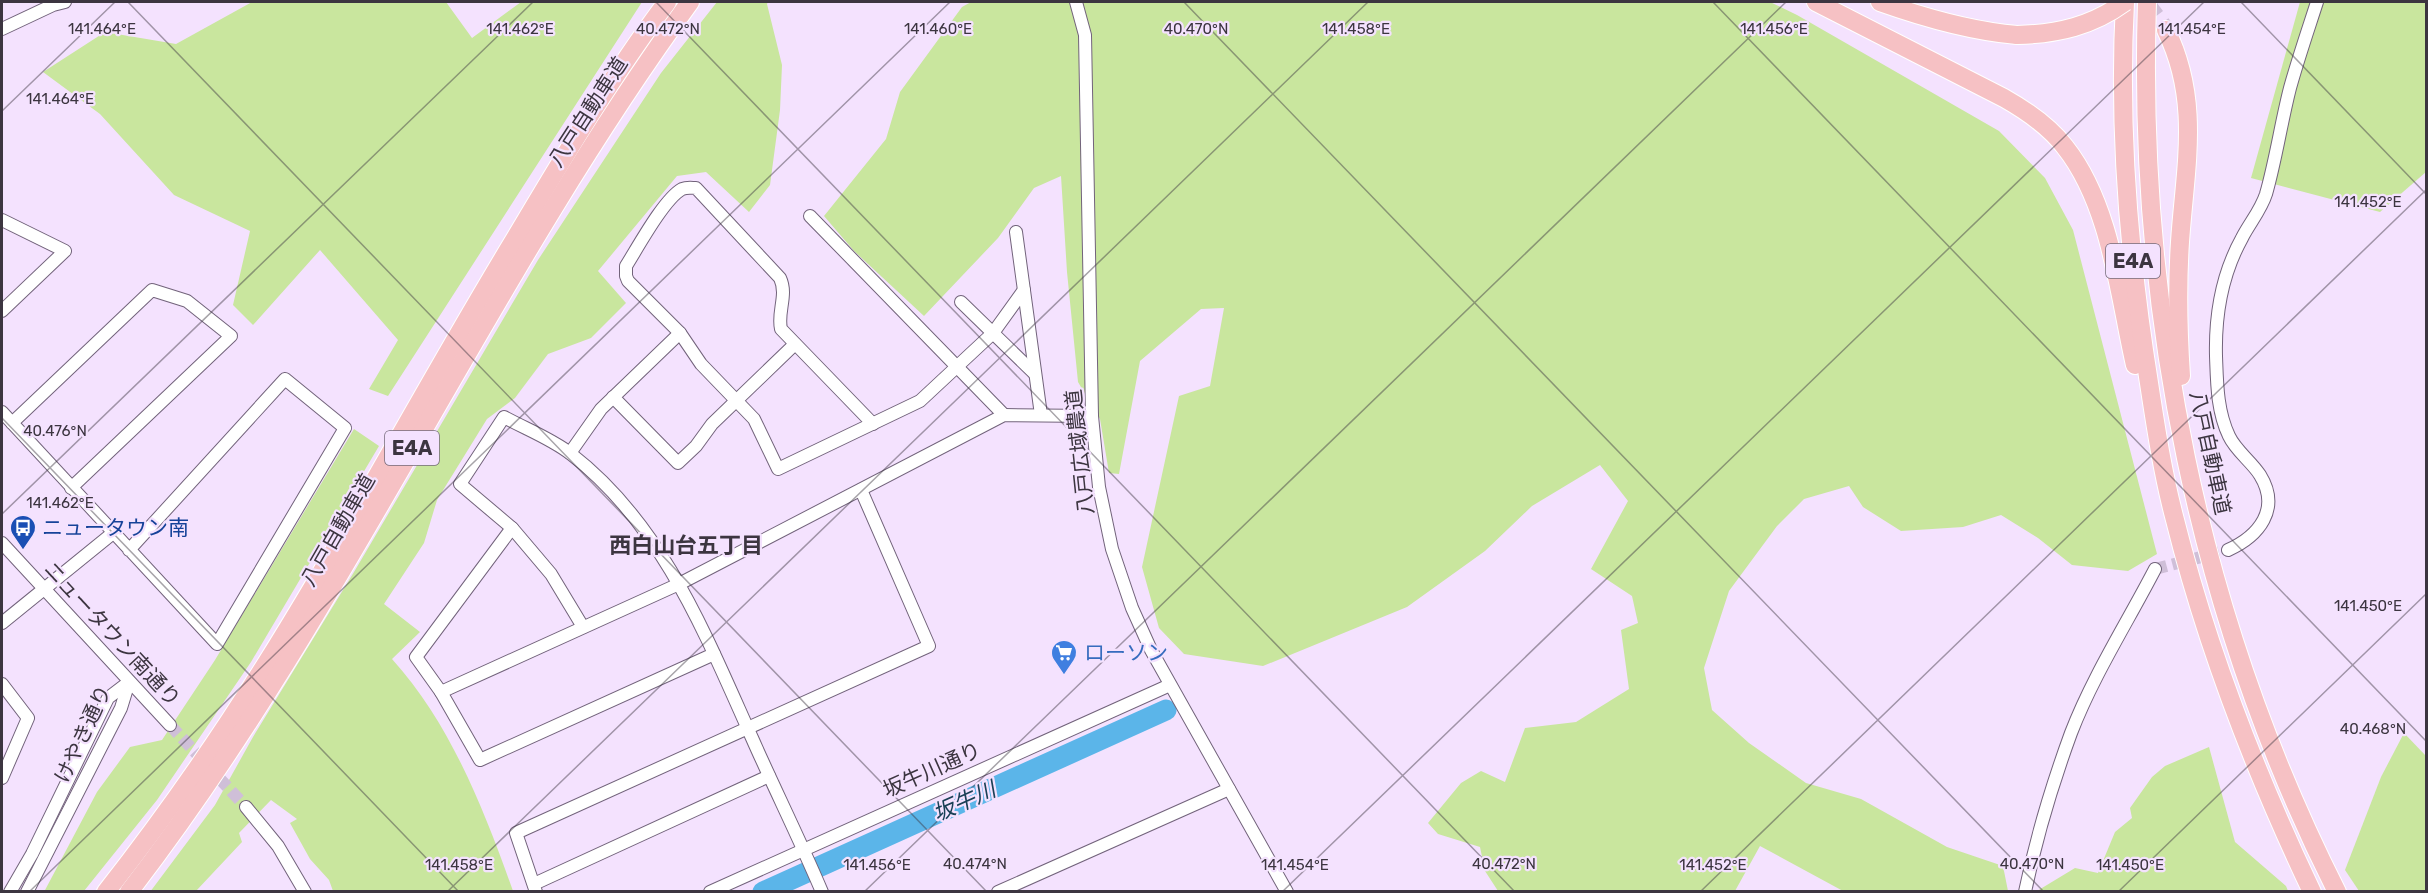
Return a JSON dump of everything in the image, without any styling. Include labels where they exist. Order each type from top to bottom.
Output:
[{"type":"highway","name":"八戸自動車道","points":[[106,891],[158,824],[231,718],[356,513],[492,276],[580,129],[667,2]]},
{"type":"highway","name":"八戸自動車道","points":[[129,891],[220,766],[293,652],[499,298],[588,151],[690,2]]},
{"type":"highway","points":[[1816,2],[1974,81],[2026,111],[2064,145],[2078,164],[2098,207],[2151,434],[2174,518]]},
{"type":"highway","points":[[1880,2],[1961,27],[2017,35],[2042,34],[2082,26],[2125,2]]},
{"type":"highway","name":"E4A","points":[[2125,2],[2123,89],[2129,217],[2135,283],[2153,406],[2174,518],[2210,639],[2238,720],[2265,790],[2312,891]]},
{"type":"highway","name":"八戸自動車道","points":[[2147,2],[2147,140],[2160,309],[2182,441],[2213,572],[2259,713],[2287,785],[2337,891]]},
{"type":"highway","points":[[2166,30],[2183,71],[2188,117],[2179,252],[2178,318],[2182,394],[2197,505]]},
{"type":"street","points":[[2,29],[65,2]]},
{"type":"street","name":"八戸広域農道","points":[[1076,2],[1085,35],[1092,416],[1099,487],[1112,549],[1132,608],[1170,685],[1287,891]]},
{"type":"street","points":[[2228,550],[2255,534],[2265,518],[2268,497],[2261,476],[2229,438],[2222,417],[2218,396],[2217,318],[2224,281],[2240,240],[2265,197],[2290,89],[2317,2]]},
{"type":"street","points":[[873,424],[781,329],[778,319],[784,287],[780,278],[696,188],[683,189],[663,210],[626,266],[625,272],[628,280],[680,333],[701,364],[754,419],[778,469],[920,402],[993,333],[1024,290]]},
{"type":"street","points":[[810,216],[1004,415]]},
{"type":"street","points":[[2,220],[65,251],[2,311]]},
{"type":"street","points":[[1016,232],[1041,415]]},
{"type":"street","points":[[12,423],[152,290],[187,301],[231,336],[71,488]]},
{"type":"street","points":[[961,302],[1035,374]]},
{"type":"street","points":[[570,453],[601,409],[680,333]]},
{"type":"street","points":[[613,397],[678,463],[696,446],[712,424],[795,344]]},
{"type":"street","points":[[2,411],[71,488],[113,533],[217,644],[345,428],[285,379],[129,550]]},
{"type":"street","points":[[441,692],[679,584],[1004,415],[1092,416]]},
{"type":"street","points":[[583,627],[551,574],[512,528],[460,484],[504,417],[570,453],[641,524],[679,584],[714,654],[820,887]]},
{"type":"street","points":[[769,777],[535,888],[516,833],[929,646],[861,490]]},
{"type":"street","points":[[512,528],[416,657],[441,692],[480,760],[714,654]]},
{"type":"street","points":[[2,623],[113,533]]},
{"type":"street","name":"ニュータウン南通り","points":[[2,543],[170,725]]},
{"type":"street","points":[[2025,891],[2046,809],[2072,731],[2094,683],[2155,569]]},
{"type":"street","name":"けやき通り","points":[[10,891],[32,854],[108,698],[129,682]]},
{"type":"street","name":"けやき通り","points":[[27,891],[121,708],[129,682]]},
{"type":"street","points":[[2,684],[28,718],[2,778]]},
{"type":"street","name":"坂牛川通り","points":[[710,891],[728,888],[805,854],[1170,685]]},
{"type":"street","points":[[998,891],[1229,789]]},
{"type":"street","points":[[246,807],[278,846],[305,891]]},
{"type":"green space","points":[[252,2],[446,2],[472,38],[521,2],[642,2],[388,396],[369,389],[398,340],[320,250],[253,325],[233,305],[250,231],[174,195],[100,114],[43,72],[105,32],[176,44]]},
{"type":"green space","points":[[717,2],[768,2],[782,65],[780,110],[770,185],[749,212],[706,172],[677,176],[598,271],[626,303],[591,338],[548,354],[515,398],[487,419],[437,500],[424,543],[384,604],[420,632],[392,659],[432,711],[449,740],[478,799],[513,891],[333,891],[329,880],[310,859],[290,823],[297,819],[271,800],[239,833],[242,842],[196,891],[150,892],[215,805],[253,737],[354,572],[538,260],[661,73]]},
{"type":"green space","points":[[971,2],[1770,2],[1797,15],[1999,131],[2045,178],[2073,230],[2157,554],[2128,571],[2072,565],[2038,538],[2001,515],[1963,527],[1901,531],[1863,507],[1849,486],[1804,499],[1777,526],[1729,591],[1704,668],[1712,710],[1749,743],[1806,783],[1861,799],[1947,847],[2003,866],[2008,891],[1843,891],[1760,846],[1735,891],[1498,891],[1485,871],[1480,847],[1438,834],[1428,823],[1461,783],[1481,771],[1505,782],[1525,728],[1576,722],[1629,689],[1621,630],[1638,623],[1632,596],[1591,569],[1628,501],[1600,465],[1532,506],[1485,551],[1407,607],[1263,666],[1184,654],[1159,628],[1142,567],[1179,396],[1210,386],[1224,308],[1201,309],[1140,361],[1119,474],[1109,473],[1100,419],[1078,382],[1067,272],[1061,176],[1034,188],[998,238],[924,316],[854,251],[824,216],[886,139],[900,92],[962,7]]},
{"type":"green space","points":[[2300,2],[2426,2],[2426,172],[2380,212],[2251,178]]},
{"type":"green space","points":[[354,429],[379,446],[251,662],[157,800],[84,891],[44,892],[97,792],[130,747],[162,740],[215,660]]},
{"type":"green space","points":[[2404,733],[2426,756],[2426,891],[2359,891],[2345,870],[2381,777]]},
{"type":"green space","points":[[2209,747],[2235,842],[2286,886],[2288,891],[2037,891],[2075,868],[2098,873],[2115,832],[2132,818],[2130,808],[2152,777],[2165,766]]},
{"type":"waterway","name":"坂牛川","points":[[763,892],[1166,710]]},
{"type":"tunnel","points":[[2145,2],[2166,30]]},
{"type":"tunnel","points":[[2155,569],[2228,550]]},
{"type":"tunnel","points":[[170,725],[246,807]]},
{"type":"place","name":"ニュータウン南","points":[[23,551]]},
{"type":"place","name":"ローソン","points":[[1064,676]]},
{"type":"district","name":"西白山台五丁目","points":[[686,545]]}]
